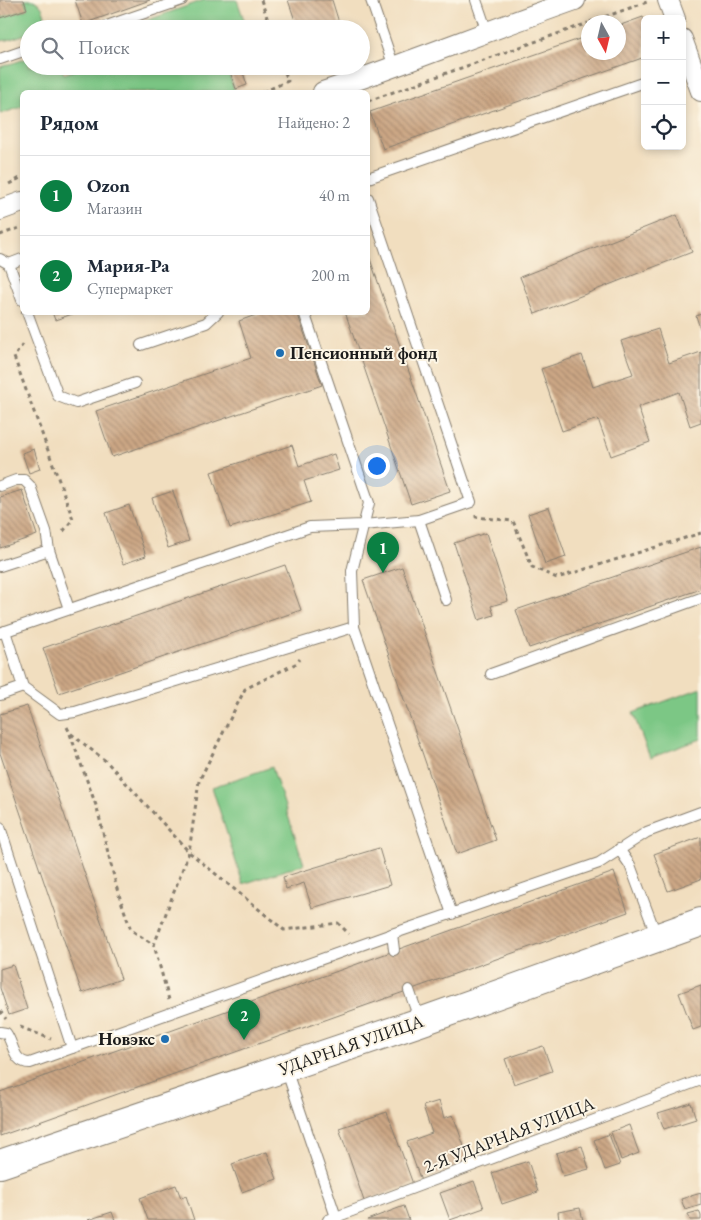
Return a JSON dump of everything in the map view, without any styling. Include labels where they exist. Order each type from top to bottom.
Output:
[{"type":"street","points":[[329,90],[487,32],[543,5],[574,0]]},
{"type":"street","points":[[668,0],[674,15]]},
{"type":"street","points":[[687,67],[701,91]]},
{"type":"street","points":[[0,210],[20,203]]},
{"type":"street","name":"УДАРНАЯ УЛИЦА","points":[[0,1164],[420,1022],[701,922]]},
{"type":"lane","points":[[124,20],[182,0]]},
{"type":"lane","points":[[371,0],[394,67]]},
{"type":"lane","points":[[476,0],[487,32]]},
{"type":"lane","points":[[0,59],[20,52]]},
{"type":"lane","points":[[370,177],[641,83]]},
{"type":"lane","points":[[354,627],[75,712],[60,714],[23,687],[2,632],[310,527],[419,520],[472,502],[370,204]]},
{"type":"lane","points":[[20,259],[5,261],[20,295]]},
{"type":"lane","points":[[28,315],[58,396],[76,403],[135,383]]},
{"type":"lane","points":[[142,345],[206,323],[215,315]]},
{"type":"lane","points":[[305,315],[370,504],[352,571],[354,627],[452,914]]},
{"type":"lane","points":[[0,486],[16,480],[24,480],[30,486],[46,531],[49,550],[69,609]]},
{"type":"lane","points":[[419,520],[446,600]]},
{"type":"lane","points":[[0,566],[49,550]]},
{"type":"lane","points":[[491,674],[701,598]]},
{"type":"lane","points":[[0,695],[23,687]]},
{"type":"lane","points":[[0,1032],[6,1033],[10,1038],[18,1058],[24,1063],[30,1063],[599,862],[647,832],[701,812]]},
{"type":"lane","points":[[0,827],[72,1048]]},
{"type":"lane","points":[[619,849],[630,864],[657,937]]},
{"type":"lane","points":[[392,934],[394,950]]},
{"type":"lane","points":[[408,990],[420,1022]]},
{"type":"lane","points":[[286,1068],[334,1219]]},
{"type":"lane","name":"2-Я УДАРНАЯ УЛИЦА","points":[[334,1219],[701,1080]]},
{"type":"path","points":[[261,0],[268,20]]},
{"type":"path","points":[[611,15],[653,0]]},
{"type":"path","points":[[370,100],[581,26]]},
{"type":"path","points":[[267,90],[288,81],[286,75]]},
{"type":"path","points":[[0,235],[20,228]]},
{"type":"path","points":[[33,328],[14,357],[73,519],[49,550]]},
{"type":"path","points":[[472,502],[476,518],[513,521],[532,568],[557,578],[701,532]]},
{"type":"path","points":[[172,1012],[154,945],[189,852],[200,781],[245,689],[297,664],[313,639]]},
{"type":"path","points":[[60,714],[70,733],[98,808],[117,889],[131,930],[154,945]]},
{"type":"path","points":[[70,733],[107,762],[189,852],[284,930],[338,923],[359,946]]},
{"type":"path","points":[[0,1011],[10,1023]]},
{"type":"path","points":[[19,1027],[72,1048]]},
{"type":"green space","points":[[24,0],[33,0],[42,7],[45,20],[20,20],[20,36],[0,41],[0,18],[27,9]]},
{"type":"green space","points":[[204,0],[237,0],[244,20],[148,20]]},
{"type":"green space","points":[[20,61],[20,75],[229,75],[235,90],[20,90],[20,108],[0,114],[0,67]]},
{"type":"green space","points":[[701,688],[701,739],[650,758],[633,713]]},
{"type":"green space","points":[[272,767],[304,864],[243,884],[212,787]]},
{"type":"building","points":[[0,0],[24,0],[27,9],[0,18]]},
{"type":"building","points":[[75,0],[150,0],[94,20],[82,20]]},
{"type":"building","points":[[288,0],[332,0],[338,20],[295,20]]},
{"type":"building","points":[[641,18],[641,58],[383,149],[370,112],[581,38],[581,60],[626,60],[626,23]]},
{"type":"building","points":[[231,75],[244,75],[247,85],[236,89]]},
{"type":"building","points":[[677,215],[692,252],[535,314],[520,277]]},
{"type":"building","points":[[370,259],[450,491],[411,504],[346,315],[370,315]]},
{"type":"building","points":[[701,314],[701,331],[696,316]]},
{"type":"building","points":[[53,315],[69,315],[55,320]]},
{"type":"building","points":[[256,315],[298,315],[322,385],[112,457],[96,411],[251,358],[239,321]]},
{"type":"building","points":[[658,329],[669,363],[701,352],[701,422],[690,426],[679,392],[638,407],[650,442],[611,456],[598,419],[562,431],[541,369],[582,355],[593,387],[633,374],[621,341]]},
{"type":"building","points":[[292,445],[299,466],[334,454],[339,470],[304,481],[311,502],[230,528],[211,472]]},
{"type":"building","points":[[34,449],[40,469],[29,473],[22,453]]},
{"type":"building","points":[[22,490],[37,535],[0,548],[0,497]]},
{"type":"building","points":[[173,491],[189,541],[168,548],[152,498]]},
{"type":"building","points":[[129,505],[146,556],[123,564],[106,513]]},
{"type":"building","points":[[549,507],[566,557],[545,564],[528,514]]},
{"type":"building","points":[[486,533],[508,601],[491,606],[494,615],[479,620],[454,543]]},
{"type":"building","points":[[701,547],[701,589],[529,648],[516,610]]},
{"type":"building","points":[[285,565],[301,610],[59,693],[43,648]]},
{"type":"building","points":[[402,567],[496,840],[457,854],[363,580]]},
{"type":"building","points":[[27,706],[121,979],[82,993],[0,753],[0,714]]},
{"type":"building","points":[[701,837],[701,879],[668,891],[654,854]]},
{"type":"building","points":[[379,848],[390,885],[312,908],[304,883],[286,889],[283,877]]},
{"type":"building","points":[[614,872],[628,912],[0,1136],[0,1092]]},
{"type":"building","points":[[13,965],[27,1009],[9,1015],[0,988],[0,969]]},
{"type":"building","points":[[701,985],[701,1027],[693,1030],[679,993]]},
{"type":"building","points":[[543,1046],[552,1071],[514,1084],[505,1059]]},
{"type":"building","points":[[439,1101],[444,1118],[453,1115],[470,1163],[421,1181],[407,1142],[432,1133],[423,1106]]},
{"type":"building","points":[[691,1103],[696,1119],[664,1129],[658,1113]]},
{"type":"building","points":[[387,1112],[413,1184],[364,1201],[339,1128]]},
{"type":"building","points":[[629,1125],[639,1153],[621,1160],[611,1132]]},
{"type":"building","points":[[609,1134],[620,1165],[605,1170],[594,1140]]},
{"type":"building","points":[[582,1146],[589,1169],[563,1176],[556,1153]]},
{"type":"building","points":[[267,1152],[277,1179],[242,1192],[232,1164]]},
{"type":"building","points":[[528,1161],[538,1192],[502,1204],[492,1173]]},
{"type":"building","points":[[474,1181],[484,1208],[450,1220],[440,1193]]},
{"type":"building","points":[[176,1185],[181,1198],[186,1196],[194,1220],[148,1220],[140,1198]]},
{"type":"building","points":[[701,1193],[701,1205],[685,1210],[681,1199]]},
{"type":"building","points":[[404,1206],[409,1220],[367,1220]]},
{"type":"building","points":[[580,1208],[583,1220],[559,1220],[558,1212]]},
{"type":"building","points":[[699,1211],[701,1220],[690,1220],[688,1214]]},
{"type":"building","points":[[112,1212],[115,1220],[88,1220]]},
{"type":"place","name":"Пенсионный фонд","points":[[280,353]]},
{"type":"place","name":"Ozon","points":[[383,573]]},
{"type":"place","name":"Новэкс","points":[[165,1039]]},
{"type":"place","name":"Мария-Ра","points":[[244,1040]]}]
